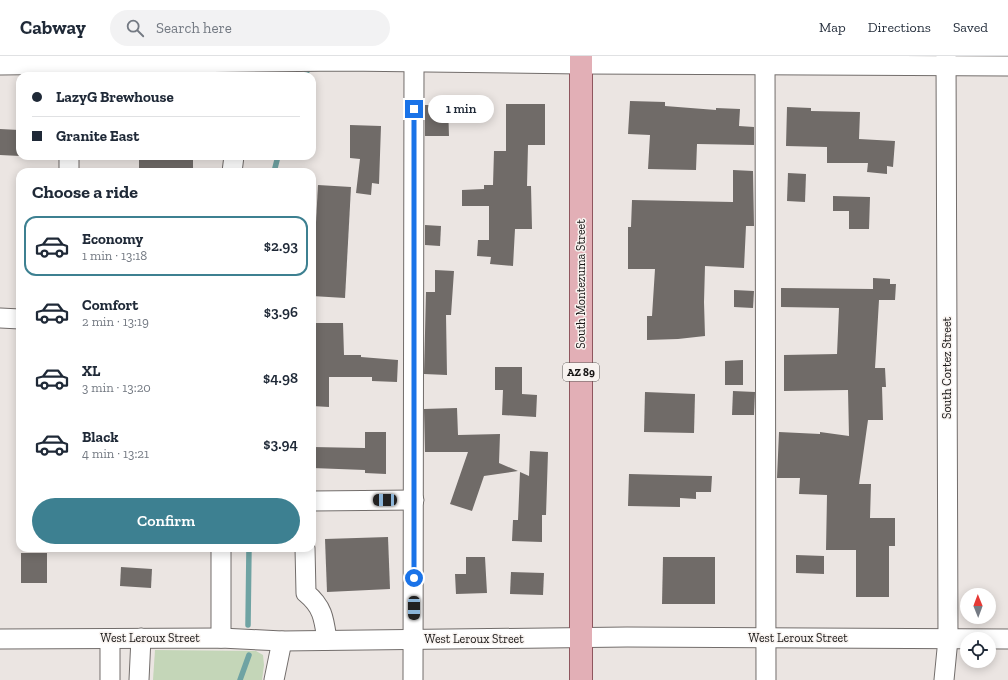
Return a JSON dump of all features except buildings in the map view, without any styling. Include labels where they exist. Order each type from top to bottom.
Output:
[{"type":"main road","name":"South Montezuma Street","points":[[581,680],[582,60]]},
{"type":"street","points":[[0,65],[70,71],[343,60],[414,62],[582,60],[946,61],[1008,66]]},
{"type":"street","points":[[765,61],[766,680]]},
{"type":"street","name":"South Cortez Street","points":[[944,680],[948,639],[946,61]]},
{"type":"street","points":[[413,680],[414,62]]},
{"type":"street","points":[[0,318],[16,318]]},
{"type":"street","points":[[316,501],[414,500]]},
{"type":"street","points":[[221,552],[221,638]]},
{"type":"street","points":[[305,552],[306,593],[317,602],[324,621],[327,640]]},
{"type":"street","points":[[139,680],[141,638]]},
{"type":"street","name":"West Leroux Street","points":[[0,639],[221,638],[282,641],[581,638],[1008,639]]},
{"type":"street","points":[[110,639],[110,680]]},
{"type":"street","points":[[274,680],[282,641]]},
{"type":"green space","points":[[155,650],[256,651],[263,655],[264,665],[262,680],[153,680]]},
{"type":"waterway","points":[[307,72],[310,64]]},
{"type":"waterway","points":[[275,168],[277,160]]},
{"type":"waterway","points":[[248,625],[249,552]]},
{"type":"waterway","points":[[240,680],[249,655]]},
{"type":"route","points":[[414,109],[414,578]]}]
